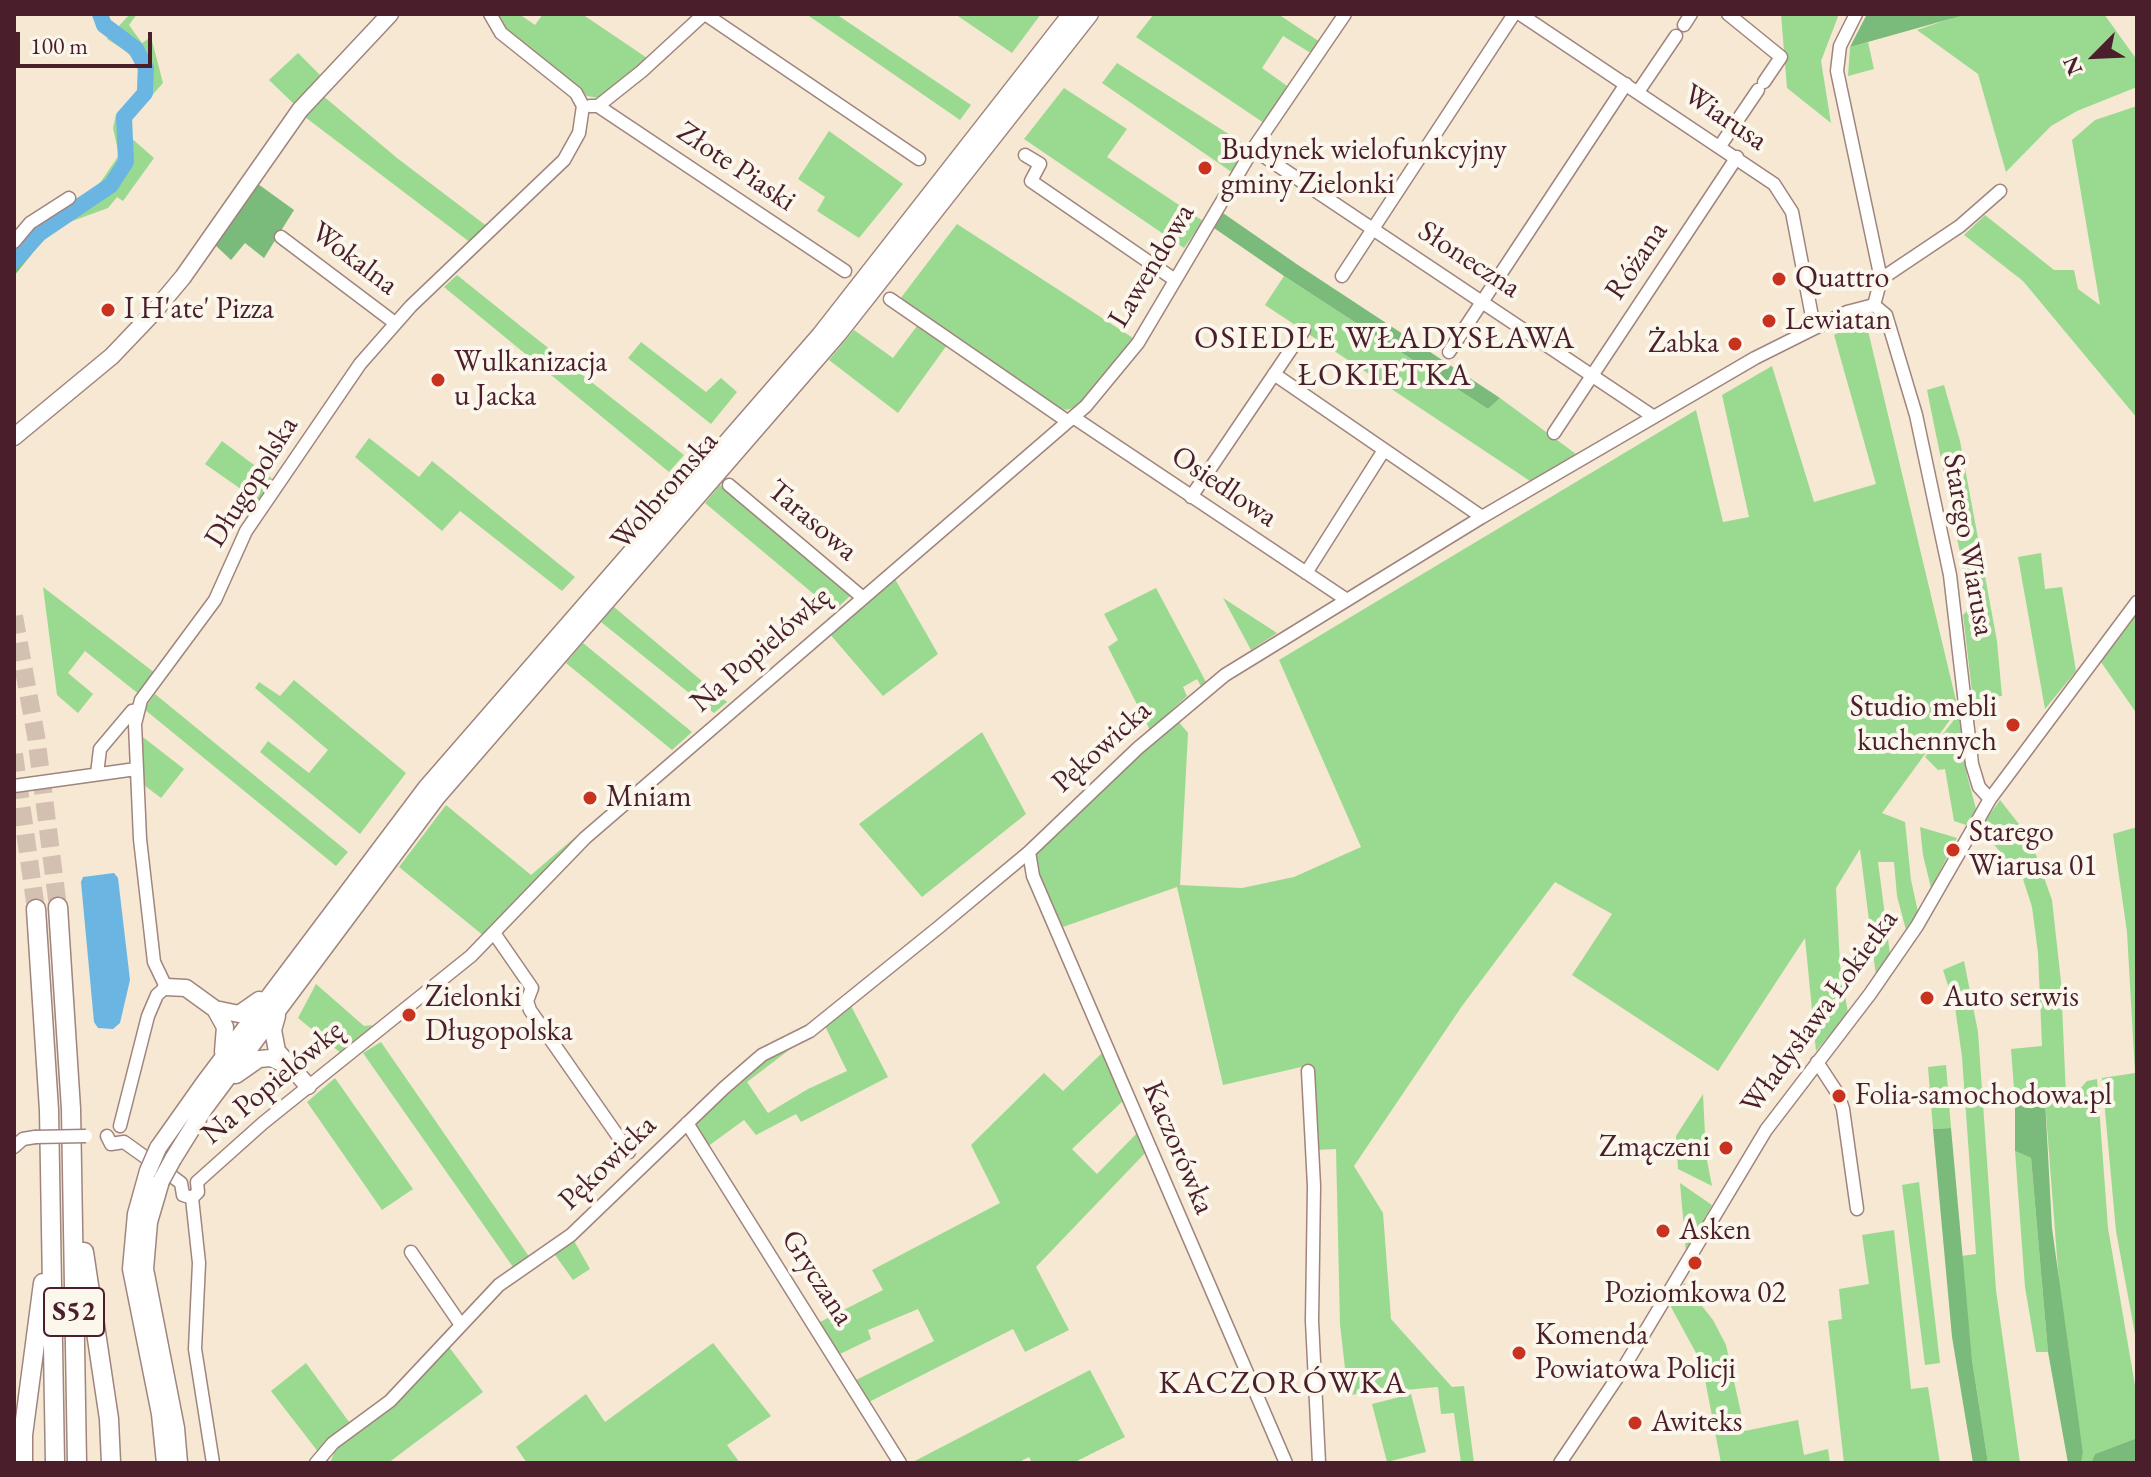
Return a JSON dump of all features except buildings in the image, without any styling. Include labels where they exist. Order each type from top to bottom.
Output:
[{"type":"highway","name":"S52","points":[[58,907],[66,1006],[72,1161],[77,1463]]},
{"type":"highway","name":"S52","points":[[36,909],[45,1009],[52,1216],[55,1463]]},
{"type":"highway","points":[[72,1161],[109,1419],[111,1463]]},
{"type":"highway","points":[[23,1463],[23,1435],[52,1216]]},
{"type":"main road","points":[[14,446],[21,433],[112,356],[152,314],[183,277],[300,110],[390,14]]},
{"type":"main road","name":"Wolbromska","points":[[283,976],[458,750],[820,335],[1071,14]]},
{"type":"main road","name":"Wolbromska","points":[[154,1176],[173,1159],[220,1088],[437,797],[839,333],[1090,14]]},
{"type":"main road","points":[[166,987],[186,988],[215,1009],[231,1014],[245,1011],[283,976]]},
{"type":"main road","points":[[179,1463],[176,1428],[145,1269],[158,1148],[283,976]]},
{"type":"main road","points":[[282,1004],[273,1030],[274,1041],[287,1066]]},
{"type":"main road","points":[[215,1009],[227,1035],[218,1063]]},
{"type":"main road","points":[[220,1088],[259,1059],[271,1058],[287,1066],[308,1086]]},
{"type":"main road","points":[[154,1176],[136,1214],[131,1269],[163,1431],[165,1463]]},
{"type":"street","points":[[490,14],[501,33],[576,93],[583,106],[598,106],[705,14],[919,159]]},
{"type":"street","name":"Lawendowa","points":[[1070,419],[1095,396],[1138,343],[1253,149],[1345,14]]},
{"type":"street","points":[[1342,276],[1517,14]]},
{"type":"street","name":"Wiarusa","points":[[1517,14],[1774,184],[1790,206],[1814,327]]},
{"type":"street","points":[[1720,146],[1781,57],[1728,14]]},
{"type":"street","points":[[1856,14],[1840,46],[1837,71],[1881,279],[1874,305]]},
{"type":"street","points":[[1638,92],[1684,25]]},
{"type":"street","points":[[1449,352],[1626,84]]},
{"type":"street","name":"Długopolska","points":[[97,774],[100,749],[132,711],[138,710],[215,600],[246,531],[355,371],[395,323],[564,160],[579,133],[583,106]]},
{"type":"street","name":"Złote Piaski","points":[[598,106],[845,271]]},
{"type":"street","name":"Słoneczna","points":[[1253,149],[1594,373],[1654,417]]},
{"type":"street","points":[[1025,155],[1040,164],[1031,181],[1175,280]]},
{"type":"street","name":"Różana","points":[[1554,433],[1737,157]]},
{"type":"street","points":[[1881,279],[1960,226],[2000,191]]},
{"type":"street","points":[[14,242],[30,223],[69,198]]},
{"type":"street","name":"Wokalna","points":[[281,237],[395,323]]},
{"type":"street","points":[[890,299],[1070,419]]},
{"type":"street","name":"Pękowicka","points":[[319,1462],[333,1443],[390,1401],[499,1285],[571,1235],[762,1055],[810,1031],[1029,852],[1138,748],[1225,675],[1482,517],[1654,417],[1814,327],[1864,305],[1874,305]]},
{"type":"street","name":"Starego Wiarusa","points":[[1874,305],[1886,315],[1916,415],[1950,575],[1972,764],[1979,787],[1990,799]]},
{"type":"street","points":[[1191,497],[1304,330]]},
{"type":"street","points":[[1274,374],[1482,517]]},
{"type":"street","name":"Osiedlowa","points":[[1070,419],[1347,600]]},
{"type":"street","name":"Na Popielówkę","points":[[197,1182],[308,1086],[471,956],[585,838],[1070,419]]},
{"type":"street","points":[[1306,573],[1384,450]]},
{"type":"street","name":"Tarasowa","points":[[729,485],[862,597]]},
{"type":"street","name":"Władysława Łokietka","points":[[1560,1463],[1644,1335],[1751,1154],[1917,926],[1990,799],[2137,602]]},
{"type":"street","points":[[120,1126],[148,1016],[157,995],[166,987],[156,970],[152,945],[136,769],[138,710]]},
{"type":"street","points":[[14,786],[136,769]]},
{"type":"street","name":"Kaczorówka","points":[[1029,852],[1033,876],[1286,1463]]},
{"type":"street","points":[[494,933],[532,988],[527,1001],[530,1010],[629,1152]]},
{"type":"street","points":[[1817,1062],[1835,1087],[1843,1109],[1857,1209]]},
{"type":"street","points":[[1308,1071],[1314,1170],[1312,1321],[1319,1463]]},
{"type":"street","name":"Gryczana","points":[[687,1123],[900,1463]]},
{"type":"street","points":[[107,1136],[111,1128],[120,1126]]},
{"type":"street","points":[[120,1126],[126,1133],[124,1142]]},
{"type":"street","points":[[15,1141],[35,1137],[107,1136]]},
{"type":"street","points":[[107,1136],[114,1145],[124,1142]]},
{"type":"street","points":[[124,1142],[181,1183]]},
{"type":"street","points":[[181,1183],[189,1179],[197,1182],[198,1192],[192,1198]]},
{"type":"street","points":[[181,1183],[181,1193],[192,1198]]},
{"type":"street","points":[[192,1198],[199,1263],[195,1349],[213,1463]]},
{"type":"street","points":[[411,1252],[461,1325]]},
{"type":"green space","points":[[130,14],[137,14],[129,25],[142,43],[151,37],[163,83],[132,118],[129,136],[154,158],[123,201],[117,197],[108,208],[53,228],[44,217],[98,186],[119,155],[113,128],[116,114],[137,92],[138,65],[127,52],[107,39]]},
{"type":"green space","points":[[496,14],[519,14],[535,25],[543,14],[582,14],[650,60],[609,93],[598,98],[587,96],[508,32]]},
{"type":"green space","points":[[806,14],[836,14],[971,105],[960,120]]},
{"type":"green space","points":[[955,14],[1041,14],[1012,53]]},
{"type":"green space","points":[[1154,14],[1278,14],[1320,42],[1314,55],[1283,36],[1262,68],[1290,88],[1264,123],[1136,37]]},
{"type":"green space","points":[[1781,14],[1839,14],[1821,61],[1831,123],[1787,88]]},
{"type":"green space","points":[[1867,14],[1964,14],[1964,15],[1850,47]]},
{"type":"green space","points":[[1964,14],[2104,14],[2137,60],[2137,87],[2077,111],[2051,126],[2006,172],[1978,74],[1917,30]]},
{"type":"green space","points":[[1868,42],[1874,69],[1848,76],[1850,47]]},
{"type":"green space","points":[[298,53],[320,75],[295,105],[269,80]]},
{"type":"green space","points":[[1117,63],[1249,147],[1233,173],[1102,83]]},
{"type":"green space","points":[[1064,88],[1127,129],[1107,157],[1203,221],[1184,248],[1024,139]]},
{"type":"green space","points":[[322,95],[397,158],[488,227],[471,243],[305,117]]},
{"type":"green space","points":[[2137,106],[2137,418],[2023,281],[1964,235],[1985,215],[2054,270],[2074,270],[2078,289],[2100,305],[2072,140],[2095,120]]},
{"type":"green space","points":[[829,131],[903,184],[859,238],[817,211],[825,197],[798,179]]},
{"type":"green space","points":[[258,184],[294,210],[264,258],[245,243],[231,260],[214,244]]},
{"type":"green space","points":[[1223,213],[1500,398],[1488,409],[1284,276],[1214,228]]},
{"type":"green space","points":[[44,217],[53,228],[14,276],[14,248]]},
{"type":"green space","points":[[957,224],[1133,338],[1080,406],[1066,410],[1057,407],[900,299]]},
{"type":"green space","points":[[457,275],[684,455],[669,472],[444,287]]},
{"type":"green space","points":[[1284,276],[1488,409],[1500,398],[1576,454],[1530,481],[1265,305]]},
{"type":"green space","points":[[1865,318],[1958,709],[1882,813],[1905,822],[1918,912],[1906,930],[1897,896],[1894,862],[1878,862],[1890,954],[1876,976],[1860,849],[1836,888],[1840,965],[1848,1013],[1816,1051],[1805,938],[1718,1071],[1572,975],[1612,914],[1555,882],[1462,1006],[1354,1166],[1383,1213],[1391,1319],[1452,1387],[1464,1386],[1474,1463],[1461,1463],[1454,1413],[1441,1414],[1438,1387],[1348,1395],[1340,1324],[1336,1149],[1315,1150],[1310,1065],[1223,1085],[1177,887],[1060,928],[1035,863],[1036,851],[1047,836],[1178,721],[1188,733],[1180,885],[1242,888],[1294,877],[1361,847],[1279,660],[1696,410],[1723,522],[1749,517],[1722,395],[1772,366],[1814,502],[1876,484],[1834,335]]},
{"type":"green space","points":[[917,326],[947,345],[898,413],[829,360],[854,330],[893,358]]},
{"type":"green space","points":[[641,342],[706,392],[721,378],[737,392],[711,424],[628,358]]},
{"type":"green space","points":[[1944,385],[1960,441],[1997,641],[2002,696],[1973,700],[1963,615],[1971,607],[1927,390]]},
{"type":"green space","points":[[369,438],[419,477],[432,461],[575,577],[562,591],[460,511],[442,531],[355,457]]},
{"type":"green space","points":[[222,441],[274,480],[258,501],[205,464]]},
{"type":"green space","points":[[720,485],[850,596],[834,611],[705,503]]},
{"type":"green space","points":[[2041,553],[2045,589],[2062,587],[2076,671],[2045,709],[2018,557]]},
{"type":"green space","points":[[895,579],[938,654],[883,696],[829,633]]},
{"type":"green space","points":[[43,587],[155,673],[140,695],[85,651],[68,673],[93,694],[78,713],[57,695]]},
{"type":"green space","points":[[1156,588],[1206,682],[1202,688],[1197,679],[1183,687],[1187,696],[1150,730],[1108,647],[1118,640],[1104,614]]},
{"type":"green space","points":[[1223,598],[1277,633],[1251,650]]},
{"type":"green space","points":[[614,607],[727,702],[714,713],[601,622]]},
{"type":"green space","points":[[2137,614],[2137,714],[2101,662]]},
{"type":"green space","points":[[583,643],[692,732],[672,750],[566,663]]},
{"type":"green space","points":[[294,680],[406,773],[360,834],[260,752],[268,741],[309,773],[328,750],[255,688],[259,682],[280,696]]},
{"type":"green space","points":[[155,694],[348,852],[336,866],[144,709]]},
{"type":"green space","points":[[1960,712],[1967,775],[1976,809],[1966,825],[1954,821],[1945,769],[1938,770],[1925,757]]},
{"type":"green space","points":[[982,732],[1026,814],[922,897],[859,824]]},
{"type":"green space","points":[[139,734],[184,769],[161,798],[140,782]]},
{"type":"green space","points":[[2000,800],[2030,838],[2052,900],[2061,982],[2066,1096],[2080,1096],[2080,1089],[2087,1081],[2097,1079],[2108,1228],[2137,1397],[2137,1438],[2095,1454],[2091,1463],[2081,1463],[2083,1453],[2061,1309],[2045,1101],[2015,1102],[2011,1049],[2042,1046],[2038,953],[2032,907],[2023,879],[1980,828]]},
{"type":"green space","points":[[446,805],[531,875],[581,832],[484,936],[399,867]]},
{"type":"green space","points":[[1920,827],[1957,838],[1931,888],[1923,855]]},
{"type":"green space","points":[[2137,827],[2137,1345],[2116,1231],[2102,1078],[2135,1073],[2127,932],[2113,834]]},
{"type":"green space","points":[[1964,961],[1978,1032],[1996,1290],[2020,1463],[1988,1463],[1972,1360],[1961,1256],[1976,1254],[1962,1057],[1955,1007],[1943,970]]},
{"type":"green space","points":[[316,984],[364,1026],[373,1025],[342,1054],[298,1018]]},
{"type":"green space","points":[[850,1004],[888,1077],[801,1122],[796,1114],[756,1135],[744,1120],[707,1147],[694,1124],[761,1059],[789,1050],[747,1082],[768,1113],[808,1089],[847,1071],[824,1024]]},
{"type":"green space","points":[[381,1042],[530,1258],[513,1267],[363,1053]]},
{"type":"green space","points":[[1105,1050],[1125,1099],[1072,1149],[1097,1174],[1139,1131],[1147,1151],[1036,1267],[1069,1330],[1025,1352],[1013,1329],[867,1403],[854,1381],[934,1341],[918,1309],[868,1330],[871,1339],[838,1355],[818,1323],[883,1290],[872,1270],[1000,1203],[971,1145],[1044,1073],[1063,1091]]},
{"type":"green space","points":[[1946,1065],[1951,1128],[1933,1129],[1928,1067]]},
{"type":"green space","points":[[335,1078],[413,1189],[382,1210],[307,1102]]},
{"type":"green space","points":[[1703,1094],[1706,1155],[1712,1186],[1678,1169],[1676,1136]]},
{"type":"green space","points":[[2045,1100],[2052,1228],[2083,1453],[2081,1463],[2068,1463],[2048,1352],[2031,1158],[2015,1151],[2015,1102]]},
{"type":"green space","points":[[1951,1128],[1972,1360],[1988,1463],[1973,1463],[1952,1337],[1933,1129]]},
{"type":"green space","points":[[2015,1151],[2031,1158],[2048,1352],[2036,1352],[2025,1287]]},
{"type":"green space","points":[[1919,1182],[1940,1363],[1925,1365],[1902,1185]]},
{"type":"green space","points":[[1680,1183],[1712,1205],[1686,1252]]},
{"type":"green space","points":[[1894,1230],[1911,1389],[1928,1387],[1940,1463],[1844,1463],[1828,1321],[1842,1319],[1839,1289],[1869,1284],[1862,1235]]},
{"type":"green space","points":[[573,1239],[590,1269],[573,1280],[553,1252]]},
{"type":"green space","points":[[1684,1283],[1713,1320],[1726,1345],[1745,1431],[1798,1420],[1804,1455],[1828,1449],[1830,1463],[1721,1463],[1702,1364],[1671,1307]]},
{"type":"green space","points":[[713,1343],[771,1416],[727,1445],[740,1463],[527,1463],[516,1447],[586,1394],[605,1422]]},
{"type":"green space","points":[[449,1347],[483,1392],[388,1463],[330,1463],[336,1448]]},
{"type":"green space","points":[[306,1363],[352,1426],[319,1453],[271,1391]]},
{"type":"green space","points":[[1090,1370],[1125,1437],[1073,1463],[1032,1463],[1029,1457],[1017,1463],[911,1463]]},
{"type":"green space","points":[[1411,1394],[1426,1452],[1387,1462],[1372,1404]]},
{"type":"green space","points":[[2137,1438],[2137,1463],[2091,1463],[2095,1454]]},
{"type":"water","points":[[114,873],[118,878],[130,980],[120,1023],[113,1029],[98,1028],[94,1022],[81,882],[83,877]]},
{"type":"waterway","points":[[14,261],[40,233],[111,185],[126,162],[124,117],[145,93],[146,68],[136,49],[104,25],[100,14]]},
{"type":"tunnel","points":[[14,616],[36,736],[58,907]]},
{"type":"tunnel","points":[[14,754],[36,909]]},
{"type":"place","name":"Budynek wielofunkcyjny gminy Zielonki","points":[[1205,168]]},
{"type":"place","name":"Quattro","points":[[1779,279]]},
{"type":"place","name":"I H'ate' Pizza","points":[[108,310]]},
{"type":"place","name":"Lewiatan","points":[[1769,321]]},
{"type":"place","name":"Żabka","points":[[1735,344]]},
{"type":"place","name":"Wulkanizacja u Jacka","points":[[438,380]]},
{"type":"place","name":"Studio mebli kuchennych","points":[[2013,725]]},
{"type":"place","name":"Mniam","points":[[590,798]]},
{"type":"place","name":"Starego Wiarusa 01","points":[[1953,850]]},
{"type":"place","name":"Auto serwis","points":[[1927,998]]},
{"type":"place","name":"Zielonki Długopolska","points":[[409,1015]]},
{"type":"place","name":"Folia-samochodowa.pl","points":[[1839,1096]]},
{"type":"place","name":"Zmączeni","points":[[1726,1148]]},
{"type":"place","name":"Asken","points":[[1663,1231]]},
{"type":"place","name":"Poziomkowa 02","points":[[1695,1263]]},
{"type":"place","name":"Komenda Powiatowa Policji","points":[[1519,1353]]},
{"type":"place","name":"Awiteks","points":[[1635,1423]]},
{"type":"district","name":"OSIEDLE WŁADYSŁAWA ŁOKIETKA","points":[[1385,358]]},
{"type":"district","name":"KACZORÓWKA","points":[[1283,1384]]}]
